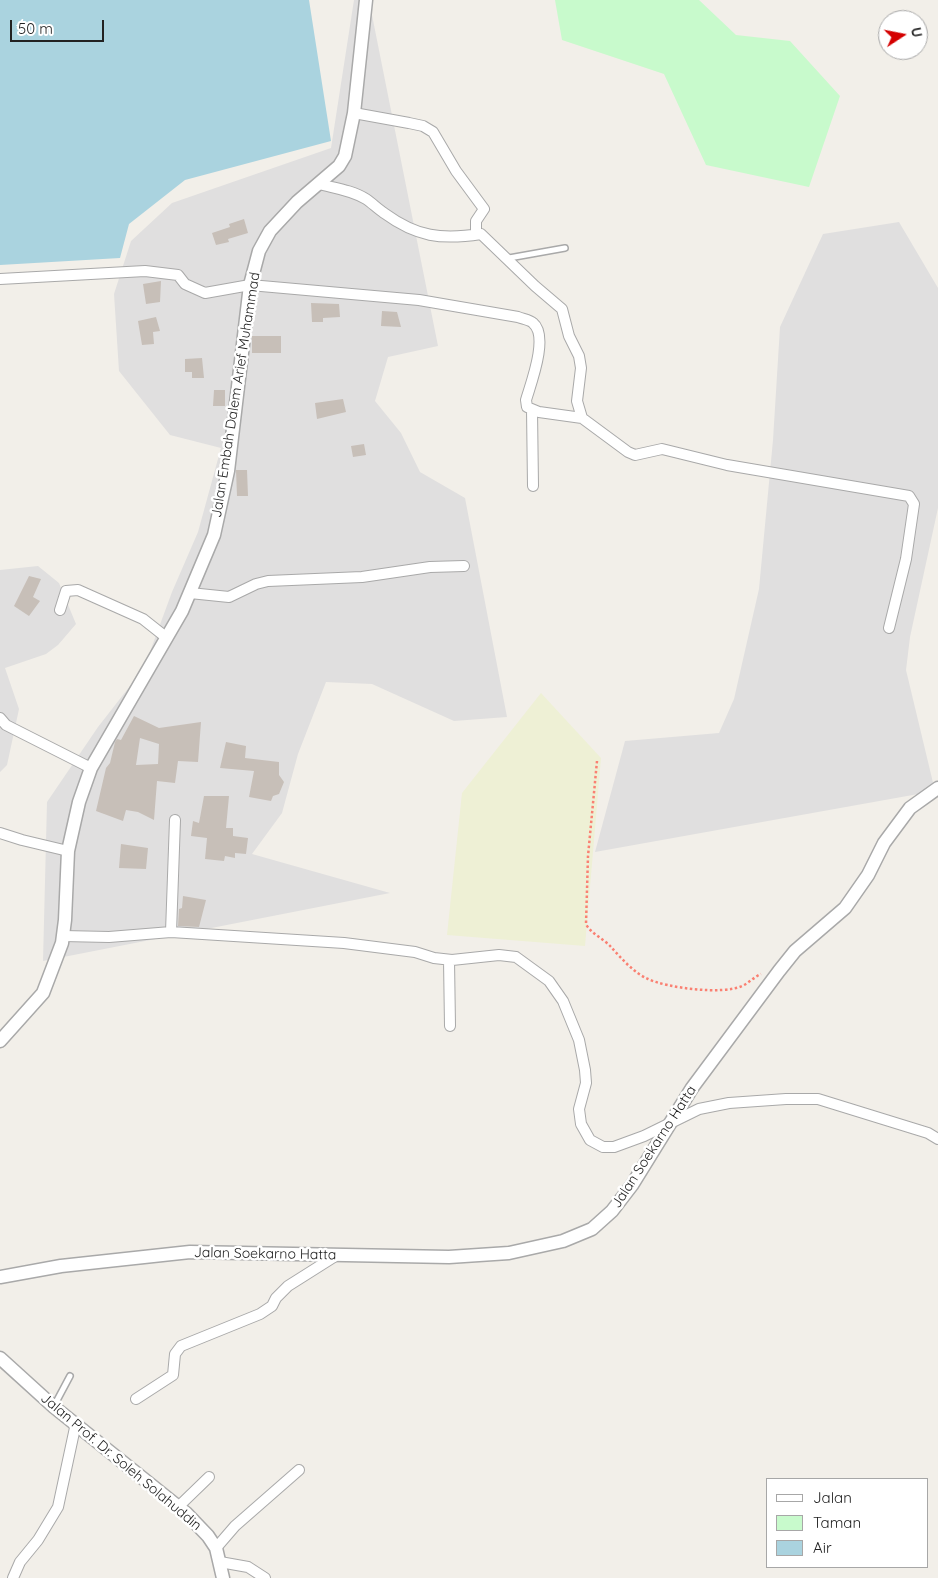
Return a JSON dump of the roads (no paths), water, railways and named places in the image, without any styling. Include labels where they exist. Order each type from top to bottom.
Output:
[{"type":"street","name":"Jalan Embah Dalem Arief Muhammad","points":[[0,1041],[43,993],[63,936],[68,851],[79,802],[91,768],[168,638],[190,593],[214,535],[221,506],[237,403],[250,286],[259,251],[270,232],[297,202],[339,166],[345,156],[354,113],[366,0]]},
{"type":"street","points":[[354,113],[410,122],[423,126],[433,132],[456,171],[484,209],[476,221],[476,234]]},
{"type":"street","points":[[319,184],[354,193],[402,226],[421,234],[442,238],[481,234],[509,258],[564,313],[570,336],[579,356],[581,368],[578,401],[582,418]]},
{"type":"street","points":[[0,279],[145,271],[178,275],[186,284],[205,293],[250,286],[418,300],[532,322],[537,328],[541,342],[526,400],[527,407],[532,410],[582,418],[628,452],[635,455],[662,449],[727,465],[909,496],[914,504],[910,531],[888,628]]},
{"type":"street","points":[[532,410],[533,486]]},
{"type":"street","points":[[190,593],[229,597],[256,584],[268,581],[362,578],[430,567],[464,566]]},
{"type":"street","points":[[60,610],[66,591],[78,590],[143,618],[168,638]]},
{"type":"street","points":[[0,718],[6,725],[91,768]]},
{"type":"street","name":"Jalan Soekarno Hatta","points":[[0,1277],[62,1266],[190,1252],[449,1257],[508,1253],[563,1241],[592,1229],[612,1211],[632,1185],[692,1088],[779,971],[796,951],[845,908],[868,875],[884,843],[910,808],[938,788]]},
{"type":"street","points":[[172,932],[175,820]]},
{"type":"street","points":[[0,833],[68,851]]},
{"type":"street","points":[[63,936],[109,937],[172,932],[344,943],[416,952],[449,960],[511,956],[524,962],[549,981],[563,1001],[579,1040],[586,1083],[579,1109],[581,1124],[590,1140],[603,1147],[614,1147],[656,1132],[699,1109],[729,1103],[786,1099],[818,1100],[928,1133],[938,1139]]},
{"type":"street","points":[[449,960],[450,1026]]},
{"type":"street","points":[[136,1399],[173,1375],[175,1354],[181,1346],[260,1314],[272,1306],[276,1298],[288,1286],[337,1255]]},
{"type":"street","name":"Jalan Prof. Dr. Soleh Solahuddin","points":[[0,1358],[54,1407],[178,1507],[208,1536],[216,1548],[223,1578]]},
{"type":"street","points":[[13,1578],[20,1562],[38,1540],[58,1507],[76,1423]]},
{"type":"street","points":[[216,1548],[235,1526],[299,1470]]},
{"type":"street","points":[[178,1507],[209,1477]]},
{"type":"street","points":[[220,1562],[248,1568],[266,1578]]},
{"type":"lane","points":[[509,258],[565,248]]},
{"type":"lane","points":[[54,1407],[70,1376]]},
{"type":"water","points":[[0,0],[309,0],[331,141],[185,180],[129,224],[120,258],[0,265]]}]
